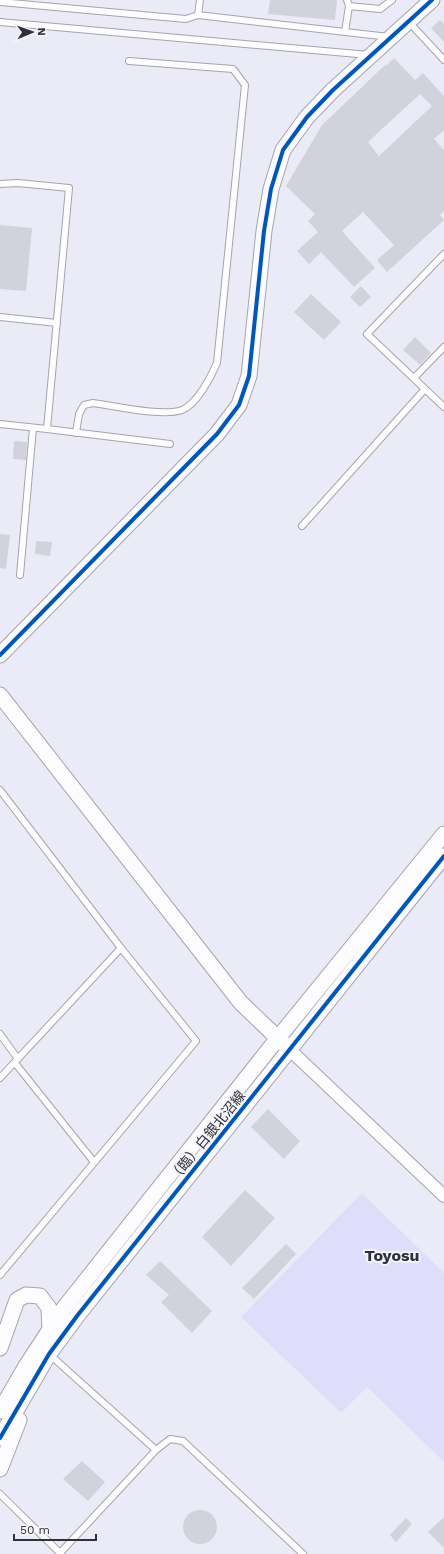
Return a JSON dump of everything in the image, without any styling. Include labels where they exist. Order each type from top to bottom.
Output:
[{"type":"street","points":[[0,655],[217,434],[240,405],[249,376],[264,231],[271,189],[283,150],[307,117],[332,90],[432,0]]},
{"type":"street","points":[[0,694],[241,1003],[444,1196]]},
{"type":"street","name":"（臨）白銀北沼線","points":[[0,1411],[26,1366],[50,1332],[64,1308],[278,1038],[444,834]]},
{"type":"street","name":"（臨）白銀北沼線","points":[[0,1438],[49,1354],[123,1257],[444,856]]},
{"type":"street","points":[[0,1348],[17,1300],[26,1295],[60,1300],[76,1294]]},
{"type":"street","points":[[40,1296],[49,1308],[50,1332]]},
{"type":"street","points":[[0,1469],[36,1375]]},
{"type":"lane","points":[[198,15],[200,0]]},
{"type":"lane","points":[[345,32],[348,3],[380,9],[392,0]]},
{"type":"lane","points":[[0,2],[186,19],[198,15],[390,37]]},
{"type":"lane","points":[[0,22],[371,55]]},
{"type":"lane","points":[[408,22],[444,60]]},
{"type":"lane","points":[[76,433],[79,414],[84,405],[93,403],[166,413],[183,409],[196,399],[212,374],[217,363],[245,85],[233,69],[129,61]]},
{"type":"lane","points":[[0,184],[18,183],[69,188],[47,429]]},
{"type":"lane","points":[[444,254],[367,334],[444,407]]},
{"type":"lane","points":[[0,317],[57,323]]},
{"type":"lane","points":[[414,378],[444,346]]},
{"type":"lane","points":[[302,526],[425,389]]},
{"type":"lane","points":[[0,424],[170,444]]},
{"type":"lane","points":[[20,575],[33,428]]},
{"type":"lane","points":[[0,790],[121,948],[196,1041],[0,1276]]},
{"type":"lane","points":[[0,1078],[121,948]]},
{"type":"lane","points":[[0,1034],[16,1061],[94,1162]]},
{"type":"lane","points":[[49,1354],[156,1450]]},
{"type":"lane","points":[[0,1494],[60,1553],[156,1450],[170,1439],[183,1441],[303,1554]]},
{"type":"shaded area","points":[[362,1193],[444,1273],[444,1462],[367,1387],[341,1413],[241,1317]]},
{"type":"building","points":[[270,0],[337,0],[335,20],[268,14]]},
{"type":"building","points":[[440,20],[444,24],[444,42],[431,28]]},
{"type":"building","points":[[394,58],[415,80],[423,73],[444,96],[444,130],[434,139],[444,150],[444,211],[440,215],[444,220],[387,272],[377,260],[394,245],[363,212],[342,231],[375,268],[354,287],[321,252],[309,264],[297,251],[318,232],[308,221],[315,214],[286,186],[322,125],[385,65],[386,66]],"holes":[[[420,94],[432,106],[379,156],[368,142]]]},
{"type":"building","points":[[0,225],[32,228],[26,291],[0,289]]},
{"type":"building","points":[[361,286],[371,297],[360,307],[350,297]]},
{"type":"building","points":[[311,294],[341,322],[324,340],[294,312]]},
{"type":"building","points":[[415,337],[431,353],[420,365],[403,350]]},
{"type":"building","points":[[14,441],[27,442],[26,460],[13,459]]},
{"type":"building","points":[[0,534],[10,535],[6,569],[0,568]]},
{"type":"building","points":[[36,541],[52,542],[50,556],[35,554]]},
{"type":"building","points":[[268,1109],[300,1141],[284,1159],[251,1127]]},
{"type":"building","points":[[245,1190],[275,1218],[231,1266],[202,1237]]},
{"type":"building","points":[[286,1244],[296,1254],[254,1299],[242,1288]]},
{"type":"building","points":[[160,1261],[212,1311],[192,1333],[161,1302],[169,1295],[146,1275]]},
{"type":"building","points":[[82,1461],[105,1482],[88,1501],[63,1479]]},
{"type":"building","points":[[200,1510],[206,1511],[212,1515],[216,1521],[216,1533],[212,1539],[206,1543],[200,1544],[194,1543],[188,1539],[184,1533],[183,1527],[184,1521],[188,1515],[194,1511]]},
{"type":"building","points":[[444,1517],[444,1548],[428,1532]]},
{"type":"building","points":[[406,1518],[412,1524],[396,1542],[390,1535]]},
{"type":"cycle path","points":[[0,655],[217,434],[239,405],[249,376],[264,231],[271,189],[283,150],[307,117],[333,90],[432,0]]},
{"type":"cycle path","points":[[0,1438],[49,1354],[77,1316],[444,856]]},
{"type":"district","name":"Toyosu","points":[[392,1255]]}]
